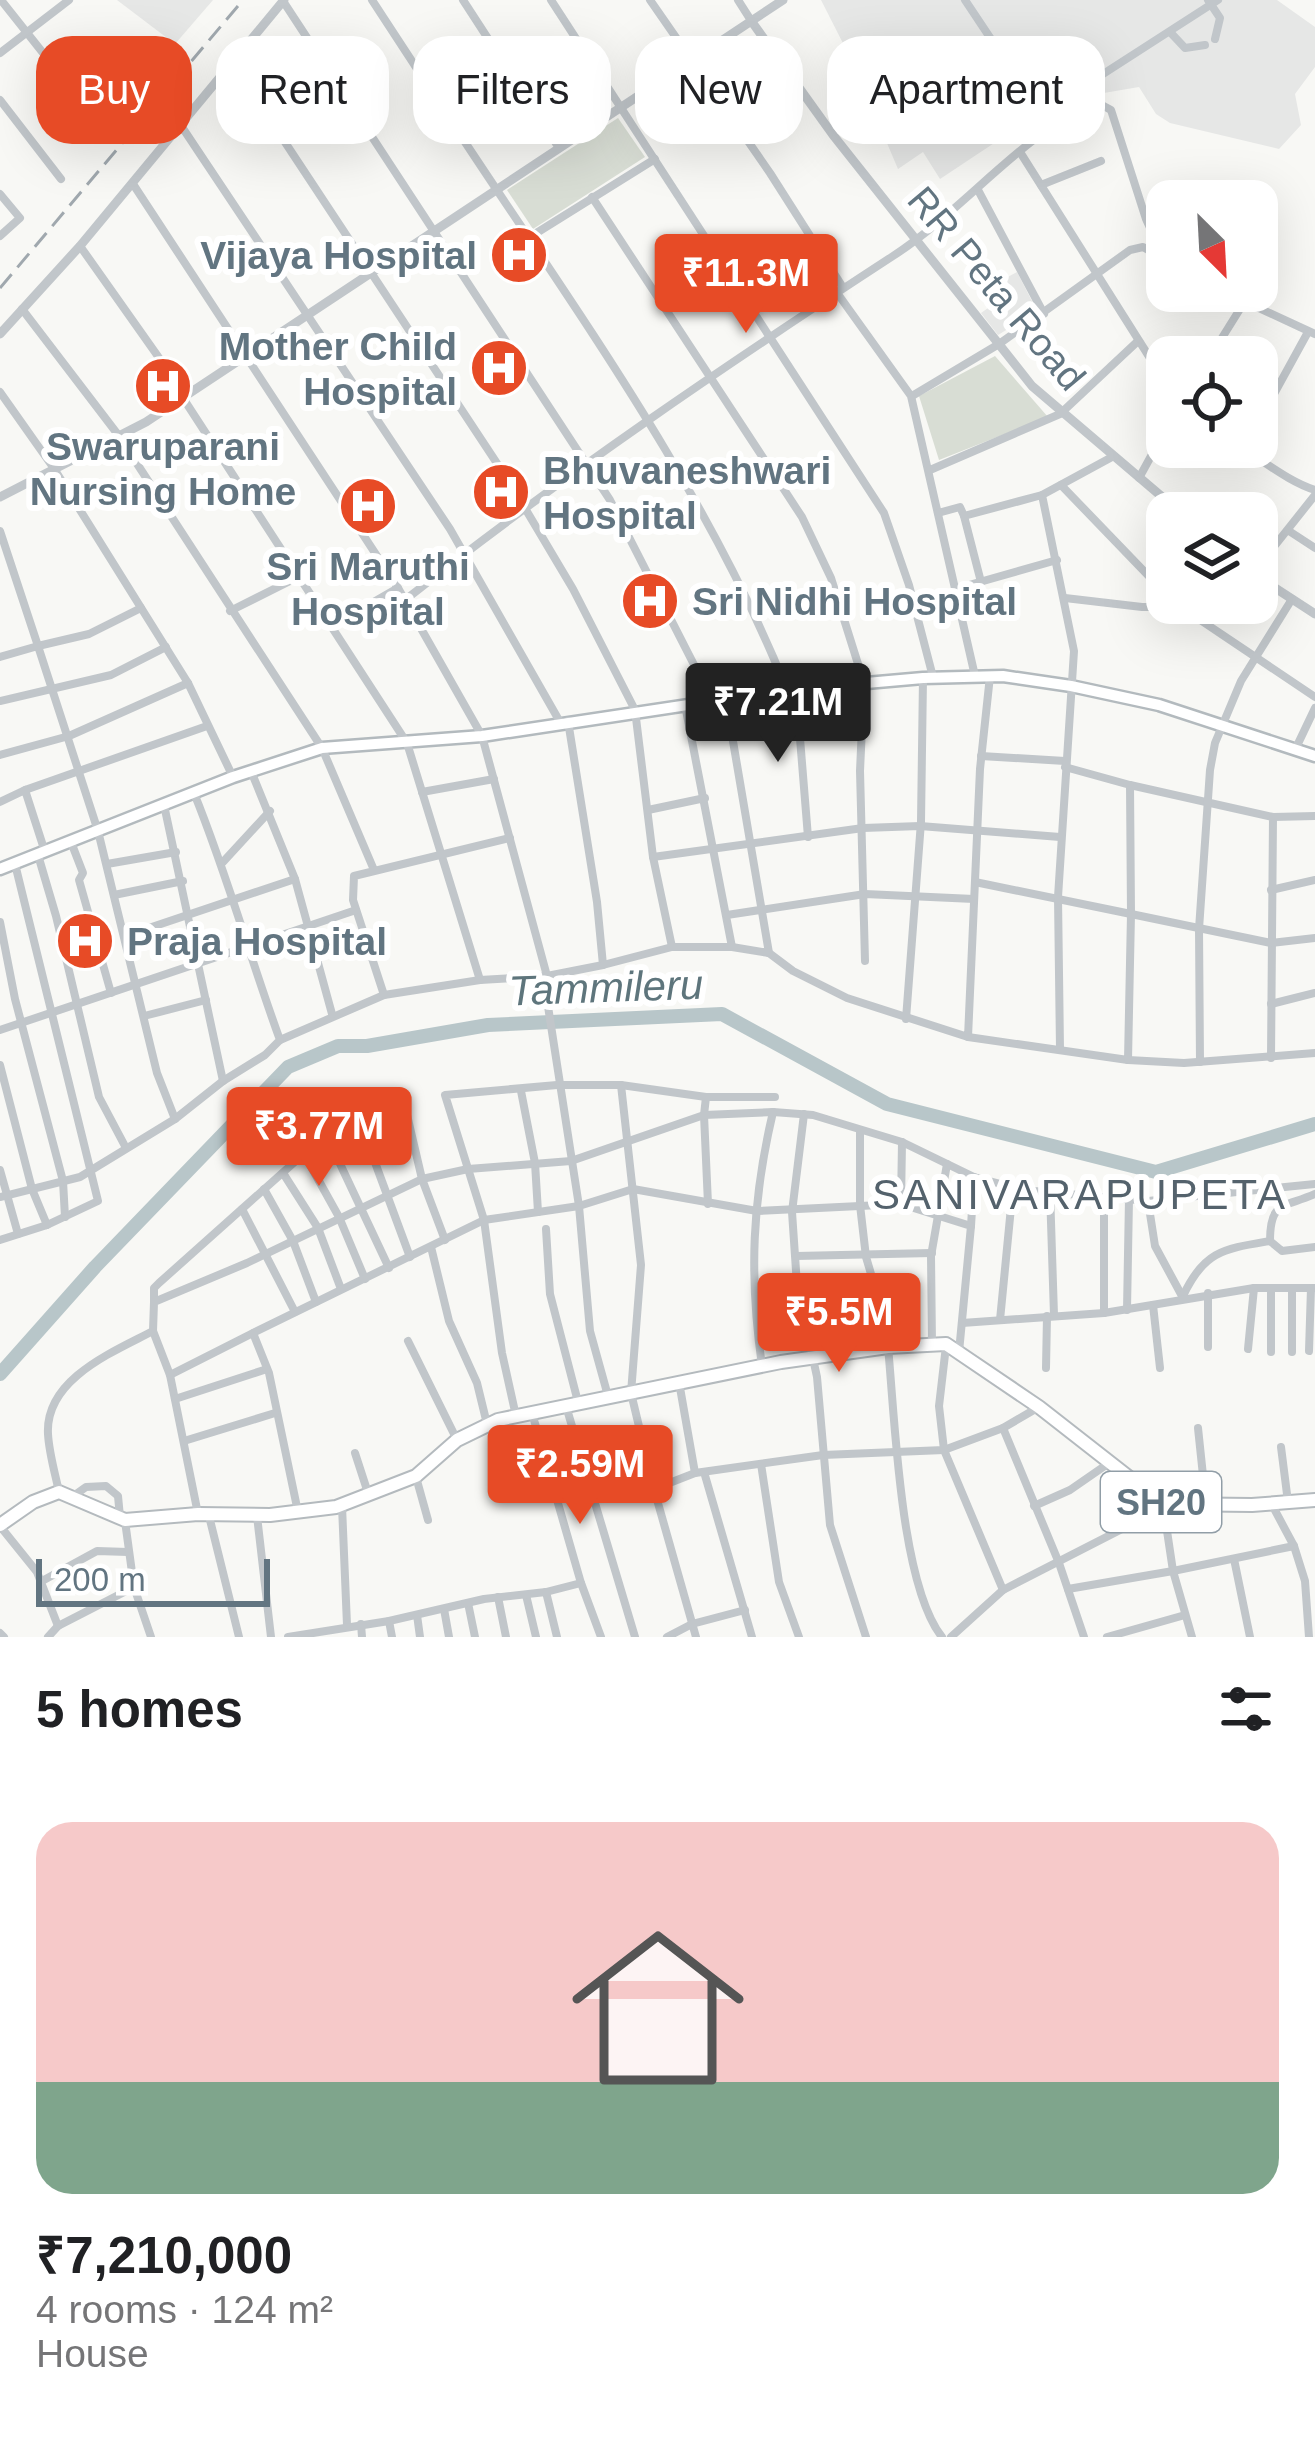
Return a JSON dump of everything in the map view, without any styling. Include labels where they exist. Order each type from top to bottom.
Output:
[{"type":"main road","points":[[0,869],[233,777],[322,748],[482,736],[791,689],[975,676],[1072,686],[1160,705],[1315,756]]},
{"type":"main road","points":[[0,1526],[33,1502],[65,1495],[123,1519],[257,1515],[342,1505],[416,1476],[458,1440],[516,1416],[762,1366],[891,1347],[939,1345]]},
{"type":"main road","name":"SH20","points":[[939,1345],[959,1353],[1039,1407],[1162,1504],[1315,1500]]},
{"type":"street","points":[[1,0],[36,43]]},
{"type":"street","points":[[0,53],[69,0]]},
{"type":"street","points":[[256,36],[284,0],[626,530],[719,699],[751,842],[769,953]]},
{"type":"street","points":[[372,0],[413,63]]},
{"type":"street","points":[[463,0],[486,36]]},
{"type":"street","points":[[551,0],[576,36]]},
{"type":"street","points":[[650,0],[675,36]]},
{"type":"street","points":[[738,0],[752,22]]},
{"type":"street","points":[[729,36],[783,0]]},
{"type":"street","points":[[965,0],[1041,114],[1212,2],[1220,18],[1215,39]]},
{"type":"street","name":"RR Peta Road","points":[[752,22],[833,135],[999,344],[1060,414],[1156,492]]},
{"type":"street","points":[[1170,32],[1185,48],[1205,45]]},
{"type":"street","points":[[192,115],[216,86]]},
{"type":"street","points":[[611,93],[884,513],[909,585],[928,678],[906,1019]]},
{"type":"street","points":[[0,497],[184,397],[635,96]]},
{"type":"street","points":[[0,100],[61,179]]},
{"type":"street","points":[[405,600],[584,463],[916,238],[1020,152],[1089,104],[1111,110],[1146,219]]},
{"type":"street","points":[[192,142],[463,553],[564,722],[603,964]]},
{"type":"street","points":[[0,334],[168,144]]},
{"type":"street","points":[[286,144],[573,589],[635,710],[653,857],[672,947]]},
{"type":"street","points":[[466,144],[704,513],[762,628],[791,689],[808,836]]},
{"type":"street","points":[[556,144],[559,148]]},
{"type":"street","points":[[746,144],[911,396],[975,676]]},
{"type":"street","points":[[1020,152],[1146,353]]},
{"type":"street","points":[[530,237],[655,159]]},
{"type":"street","points":[[1041,185],[1101,161]]},
{"type":"street","points":[[134,184],[398,588],[482,736],[546,982],[557,1085],[579,1206],[590,1330],[608,1396]]},
{"type":"street","points":[[978,190],[1044,314]]},
{"type":"street","points":[[0,194],[20,218],[0,236]]},
{"type":"street","points":[[592,197],[802,517],[831,578],[865,683],[860,771],[865,961]]},
{"type":"street","points":[[80,246],[184,397],[407,743],[480,980]]},
{"type":"street","points":[[911,396],[1044,314],[1096,271],[1130,250],[1146,249]]},
{"type":"street","points":[[22,309],[118,436],[322,748],[374,870]]},
{"type":"street","points":[[1268,312],[1312,333],[1278,390]]},
{"type":"street","points":[[930,470],[1060,414],[1138,341]]},
{"type":"street","points":[[0,392],[56,470],[188,683],[233,777]]},
{"type":"street","points":[[964,516],[1042,495],[1112,457]]},
{"type":"street","points":[[1139,478],[1146,466]]},
{"type":"street","points":[[1277,468],[1315,492],[1278,545]]},
{"type":"street","points":[[1061,485],[1146,574]]},
{"type":"street","points":[[1042,495],[1074,651],[1060,837],[1060,1049]]},
{"type":"street","points":[[938,513],[960,507],[981,582]]},
{"type":"street","points":[[0,531],[98,831],[157,1073],[175,1119]]},
{"type":"street","points":[[1289,531],[1315,548]]},
{"type":"street","points":[[955,589],[1057,560]]},
{"type":"street","points":[[230,611],[298,577]]},
{"type":"street","points":[[332,626],[398,588]]},
{"type":"street","points":[[1278,588],[1315,614]]},
{"type":"street","points":[[1065,598],[1146,608]]},
{"type":"street","points":[[1200,1062],[1199,929],[1206,802],[1215,743],[1254,657],[1292,599]]},
{"type":"street","points":[[0,657],[89,634],[141,608]]},
{"type":"street","points":[[1204,624],[1315,697]]},
{"type":"street","points":[[0,700],[111,674],[166,647]]},
{"type":"street","points":[[968,1037],[981,756],[990,676]]},
{"type":"street","points":[[0,755],[69,736],[188,683]]},
{"type":"street","points":[[685,703],[732,946]]},
{"type":"street","points":[[1294,750],[1315,708]]},
{"type":"street","points":[[0,802],[208,726]]},
{"type":"street","points":[[981,756],[1065,764],[1130,785],[1273,817],[1315,816]]},
{"type":"street","points":[[251,771],[295,880],[332,1014]]},
{"type":"street","points":[[422,792],[494,779]]},
{"type":"street","points":[[1128,1060],[1130,785]]},
{"type":"street","points":[[25,790],[99,1097],[126,1148]]},
{"type":"street","points":[[194,793],[223,862],[246,947],[280,1040]]},
{"type":"street","points":[[648,810],[706,798]]},
{"type":"street","points":[[164,805],[223,1081]]},
{"type":"street","points":[[223,862],[270,811]]},
{"type":"street","points":[[1271,1058],[1273,817]]},
{"type":"street","points":[[653,857],[863,828],[920,826],[1060,837]]},
{"type":"street","points":[[384,995],[356,910],[352,879],[510,838]]},
{"type":"street","points":[[70,842],[83,873],[79,880],[111,994]]},
{"type":"street","points":[[106,865],[176,852]]},
{"type":"street","points":[[0,1240],[98,1201],[15,864]]},
{"type":"street","points":[[124,936],[295,880]]},
{"type":"street","points":[[1271,890],[1315,880]]},
{"type":"street","points":[[114,895],[182,881]]},
{"type":"street","points":[[975,883],[1271,943],[1315,938]]},
{"type":"street","points":[[727,915],[865,894],[974,899]]},
{"type":"street","points":[[0,1030],[356,910]]},
{"type":"street","points":[[0,922],[63,1181],[65,1216]]},
{"type":"street","points":[[3,1196],[92,1170],[175,1119],[280,1040],[332,1014],[384,995],[480,980],[546,982],[672,947],[732,946],[769,953],[847,998],[968,1037],[1128,1060],[1200,1062],[1315,1053]]},
{"type":"street","points":[[1271,1004],[1315,993]]},
{"type":"street","points":[[144,1016],[206,1000]]},
{"type":"street","points":[[0,1065],[32,1189],[47,1225]]},
{"type":"street","points":[[516,1416],[502,1353],[484,1220],[445,1095],[557,1085],[621,1085],[706,1097],[775,1096]]},
{"type":"street","points":[[621,1085],[640,1265],[631,1393],[696,1637]]},
{"type":"street","points":[[521,1091],[535,1163],[538,1212]]},
{"type":"street","points":[[706,1097],[708,1204]]},
{"type":"street","points":[[762,1366],[751,1265],[761,1164],[773,1112]]},
{"type":"street","points":[[154,1302],[422,1179],[468,1169],[571,1161],[704,1114],[804,1114],[902,1142],[974,1177],[1013,1187],[1148,1201],[1315,1184]]},
{"type":"street","points":[[804,1114],[792,1212],[797,1285],[814,1358],[830,1525],[866,1637]]},
{"type":"street","points":[[406,1115],[422,1179],[445,1240]]},
{"type":"street","points":[[239,1637],[170,1375],[153,1331],[154,1288],[326,1134],[352,1122],[357,1124],[410,1257]]},
{"type":"street","points":[[860,1132],[866,1257],[891,1347],[913,1569],[932,1625],[942,1637]]},
{"type":"street","points":[[326,1134],[388,1268]]},
{"type":"street","points":[[902,1142],[902,1204]]},
{"type":"street","points":[[304,1154],[339,1217],[365,1279]]},
{"type":"street","points":[[947,1164],[932,1253],[938,1406],[944,1450],[1003,1590]]},
{"type":"street","points":[[0,1170],[3,1196],[18,1234]]},
{"type":"street","points":[[283,1173],[318,1228],[341,1289]]},
{"type":"street","points":[[959,1353],[974,1177]]},
{"type":"street","points":[[1000,1319],[1013,1187]]},
{"type":"street","points":[[170,1375],[484,1220],[579,1206],[633,1189],[757,1211],[902,1204],[970,1226]]},
{"type":"street","points":[[264,1190],[292,1241],[316,1302]]},
{"type":"street","points":[[1046,1368],[1050,1191]]},
{"type":"street","points":[[1315,1194],[1276,1210],[1270,1221],[1270,1241],[1277,1250],[1315,1247]]},
{"type":"street","points":[[1104,1197],[1104,1313]]},
{"type":"street","points":[[1126,1310],[1129,1199]]},
{"type":"street","points":[[1148,1201],[1155,1246],[1183,1298]]},
{"type":"street","points":[[242,1209],[295,1312]]},
{"type":"street","points":[[546,1229],[550,1294],[572,1403],[632,1636]]},
{"type":"street","points":[[1183,1298],[1201,1263],[1215,1254],[1270,1241]]},
{"type":"street","points":[[431,1247],[449,1321],[477,1383],[488,1425]]},
{"type":"street","points":[[795,1256],[932,1253]]},
{"type":"street","points":[[962,1323],[1104,1313],[1254,1288],[1313,1288],[1309,1351]]},
{"type":"street","points":[[1248,1349],[1254,1288]]},
{"type":"street","points":[[1271,1288],[1271,1352]]},
{"type":"street","points":[[1292,1288],[1292,1352]]},
{"type":"street","points":[[1208,1293],[1208,1347]]},
{"type":"street","points":[[1153,1305],[1160,1368]]},
{"type":"street","points":[[151,1637],[134,1587],[118,1496],[106,1486],[65,1495],[47,1429],[60,1395],[82,1370],[153,1331]]},
{"type":"street","points":[[253,1333],[267,1369],[298,1511]]},
{"type":"street","points":[[408,1341],[458,1440]]},
{"type":"street","points":[[175,1399],[267,1369]]},
{"type":"street","points":[[679,1382],[699,1472],[752,1637]]},
{"type":"street","points":[[654,1489],[699,1472],[823,1455],[944,1450],[1003,1428],[1039,1407]]},
{"type":"street","points":[[184,1441],[275,1412]]},
{"type":"street","points":[[531,1412],[581,1583],[602,1637]]},
{"type":"street","points":[[1003,1428],[1084,1637]]},
{"type":"street","points":[[1198,1428],[1206,1504]]},
{"type":"street","points":[[1281,1447],[1288,1502]]},
{"type":"street","points":[[355,1453],[368,1495]]},
{"type":"street","points":[[1034,1506],[1070,1490],[1110,1462]]},
{"type":"street","points":[[761,1464],[779,1582],[799,1637]]},
{"type":"street","points":[[416,1476],[428,1520]]},
{"type":"street","points":[[1271,1503],[1294,1546],[1305,1581],[1310,1637]]},
{"type":"street","points":[[951,1637],[1003,1590],[1162,1504],[1173,1571],[1192,1637]]},
{"type":"street","points":[[342,1505],[346,1625]]},
{"type":"street","points":[[257,1515],[271,1637]]},
{"type":"street","points":[[0,1526],[42,1582],[58,1626]]},
{"type":"street","points":[[1068,1588],[1294,1546]]},
{"type":"street","points":[[42,1582],[97,1550],[128,1552]]},
{"type":"street","points":[[1234,1559],[1250,1637]]},
{"type":"street","points":[[288,1637],[581,1583]]},
{"type":"street","points":[[48,1637],[58,1626],[134,1587]]},
{"type":"street","points":[[546,1592],[557,1637]]},
{"type":"street","points":[[526,1594],[536,1637]]},
{"type":"street","points":[[498,1597],[506,1637]]},
{"type":"street","points":[[468,1603],[475,1637]]},
{"type":"street","points":[[444,1609],[449,1637]]},
{"type":"street","points":[[668,1637],[692,1624],[745,1610]]},
{"type":"street","points":[[417,1615],[420,1637]]},
{"type":"street","points":[[1107,1637],[1185,1615]]},
{"type":"street","points":[[389,1622],[392,1637]]},
{"type":"street","points":[[361,1624],[362,1637]]},
{"type":"shaded area","points":[[117,0],[213,0],[182,36],[164,36]]},
{"type":"shaded area","points":[[821,0],[1277,0],[1315,27],[1315,67],[1295,94],[1301,125],[1279,149],[1170,123],[1156,114],[1139,87],[1105,93],[1105,36],[839,36]]},
{"type":"shaded area","points":[[618,118],[645,157],[533,229],[507,190],[578,144],[611,144],[611,123]]},
{"type":"shaded area","points":[[887,144],[993,144],[940,179],[923,152],[898,169]]},
{"type":"shaded area","points":[[1017,272],[1037,311],[998,335],[981,313],[998,301],[989,287]]},
{"type":"shaded area","points":[[995,356],[1048,417],[939,460],[919,396]]},
{"type":"waterway","name":"Tammileru","points":[[0,1374],[95,1267],[288,1067],[338,1046],[367,1046],[488,1025],[722,1014],[887,1104],[1156,1172],[1315,1124]]},
{"type":"railway","points":[[0,288],[243,0]]},
{"type":"place","name":"Vijaya Hospital","points":[[519,255]]},
{"type":"place","name":"Mother Child Hospital","points":[[499,368]]},
{"type":"place","name":"Swaruparani Nursing Home","points":[[163,386]]},
{"type":"place","name":"Bhuvaneshwari Hospital","points":[[501,492]]},
{"type":"place","name":"Sri Maruthi Hospital","points":[[368,506]]},
{"type":"place","name":"Sri Nidhi Hospital","points":[[650,601]]},
{"type":"place","name":"Praja Hospital","points":[[85,941]]},
{"type":"district","name":"SANIVARAPUPETA","points":[[1080,1194]]}]
